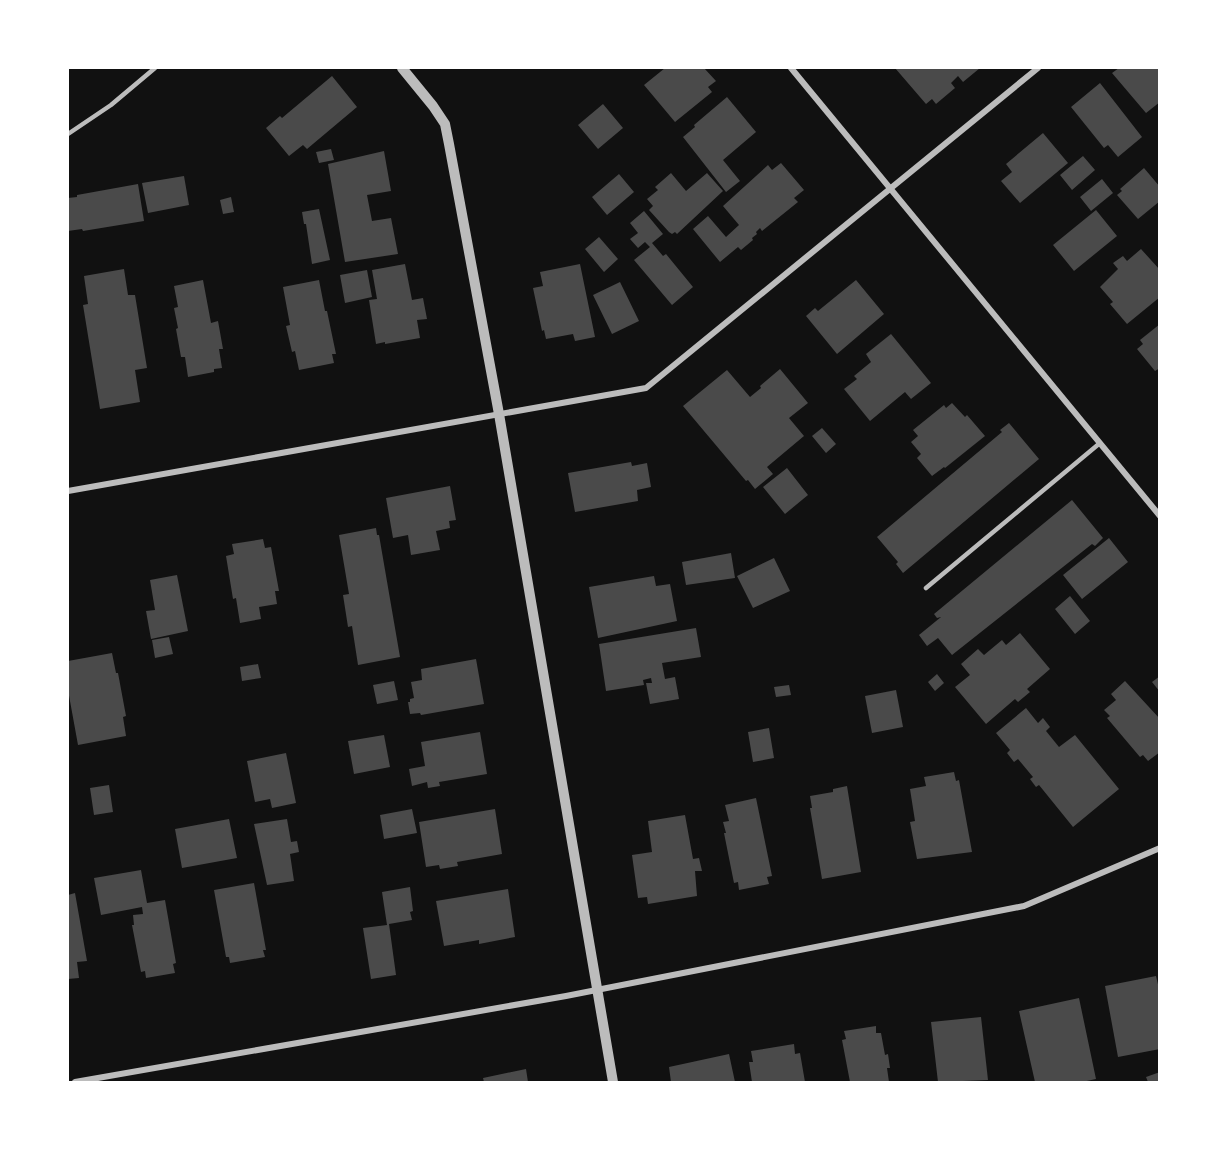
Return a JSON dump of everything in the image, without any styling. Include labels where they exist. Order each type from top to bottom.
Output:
[{"type":"street","points":[[402,68],[445,124],[499,414],[613,1083]]},
{"type":"street","points":[[791,68],[1159,514]]},
{"type":"street","points":[[68,491],[646,388],[1038,68]]},
{"type":"street","points":[[75,1083],[597,990],[1024,906],[1160,848]]},
{"type":"lane","points":[[68,134],[111,105],[155,68]]},
{"type":"lane","points":[[926,588],[1100,443]]},
{"type":"building","points":[[665,68],[704,68],[716,81],[708,87],[712,92],[675,122],[644,85]]},
{"type":"building","points":[[895,68],[980,68],[963,82],[958,76],[951,83],[955,88],[936,104],[932,99],[926,104]]},
{"type":"building","points":[[1119,68],[1160,68],[1160,102],[1146,113],[1112,73]]},
{"type":"building","points":[[332,76],[357,107],[307,149],[303,145],[289,156],[266,128],[280,116],[282,118]]},
{"type":"building","points":[[1100,83],[1142,137],[1118,157],[1108,145],[1104,148],[1071,107]]},
{"type":"building","points":[[727,97],[756,132],[723,160],[740,181],[726,192],[683,137]]},
{"type":"building","points":[[603,104],[623,128],[598,149],[578,125]]},
{"type":"building","points":[[1043,133],[1068,163],[1020,203],[1001,181],[1012,172],[1006,164]]},
{"type":"building","points":[[331,149],[334,160],[319,163],[316,152]]},
{"type":"building","points":[[384,151],[391,191],[367,195],[372,221],[391,218],[398,254],[345,262],[328,164]]},
{"type":"building","points":[[1083,156],[1095,170],[1072,190],[1060,175]]},
{"type":"building","points":[[781,163],[804,190],[794,198],[798,202],[762,231],[760,228],[752,238],[753,240],[741,250],[738,247],[720,262],[693,229],[708,216],[726,237],[739,225],[723,206],[768,165],[772,170]]},
{"type":"building","points":[[1144,168],[1160,187],[1160,201],[1138,219],[1117,195],[1122,191],[1120,189]]},
{"type":"building","points":[[671,173],[686,191],[707,173],[723,191],[677,234],[669,232],[649,210],[653,206],[647,199],[658,190],[655,187]]},
{"type":"building","points":[[619,174],[634,192],[607,215],[592,197]]},
{"type":"building","points":[[184,176],[189,205],[148,213],[142,183]]},
{"type":"building","points":[[1102,179],[1113,193],[1091,211],[1080,197]]},
{"type":"building","points":[[138,184],[144,221],[83,231],[82,229],[68,231],[68,198]]},
{"type":"building","points":[[231,197],[234,212],[223,214],[220,200]]},
{"type":"building","points":[[319,209],[330,260],[312,264],[302,212]]},
{"type":"building","points":[[1096,210],[1117,236],[1074,271],[1053,245]]},
{"type":"building","points":[[644,211],[663,234],[652,243],[663,256],[666,254],[693,287],[672,305],[634,260],[650,247],[645,242],[638,248],[630,239],[638,233],[630,223]]},
{"type":"building","points":[[599,237],[618,259],[604,272],[585,249]]},
{"type":"building","points":[[1141,249],[1160,270],[1160,297],[1127,324],[1110,304],[1113,302],[1100,287],[1118,269],[1113,263],[1123,256],[1127,261]]},
{"type":"building","points":[[405,264],[412,300],[423,298],[427,319],[417,320],[420,338],[376,344],[369,300],[377,299],[372,270]]},
{"type":"building","points":[[580,264],[595,337],[575,341],[573,334],[546,339],[544,330],[542,331],[533,288],[543,286],[540,272]]},
{"type":"building","points":[[124,269],[128,295],[135,295],[147,368],[135,370],[140,402],[100,409],[83,305],[88,304],[84,276]]},
{"type":"building","points":[[367,270],[372,297],[345,303],[340,275]]},
{"type":"building","points":[[203,280],[211,323],[218,321],[223,349],[219,349],[222,368],[214,369],[214,372],[188,377],[185,357],[181,357],[176,329],[178,328],[174,308],[178,307],[174,286]]},
{"type":"building","points":[[319,280],[336,354],[332,354],[334,363],[299,370],[286,326],[290,325],[283,287]]},
{"type":"building","points":[[856,280],[884,314],[837,354],[806,316],[815,308],[818,311]]},
{"type":"building","points":[[620,282],[639,321],[612,334],[593,295]]},
{"type":"building","points":[[1160,324],[1160,368],[1155,371],[1137,349],[1143,344],[1140,340]]},
{"type":"building","points":[[891,334],[931,383],[911,399],[905,392],[870,421],[844,389],[857,379],[854,376],[871,362],[866,354]]},
{"type":"building","points":[[780,369],[808,403],[789,418],[804,436],[767,467],[773,474],[755,489],[683,406],[727,370],[750,397]]},
{"type":"building","points":[[952,403],[965,417],[967,415],[985,436],[932,476],[917,458],[921,454],[911,442],[918,436],[913,430],[944,405],[946,408]]},
{"type":"building","points":[[1009,423],[1039,459],[903,573],[896,564],[898,562],[877,537],[1002,432],[1000,430]]},
{"type":"building","points":[[822,428],[836,444],[826,453],[812,436]]},
{"type":"building","points":[[631,462],[632,466],[647,463],[651,487],[637,490],[638,501],[575,512],[568,473]]},
{"type":"building","points":[[787,468],[808,495],[785,514],[763,487]]},
{"type":"building","points":[[450,486],[456,520],[449,521],[450,528],[436,531],[440,550],[411,555],[408,535],[393,538],[386,498]]},
{"type":"building","points":[[1072,500],[1103,538],[1095,546],[1092,544],[952,655],[938,638],[927,646],[919,635],[941,617],[937,618],[934,614]]},
{"type":"building","points":[[376,528],[400,657],[358,665],[352,626],[348,627],[343,595],[349,594],[339,535]]},
{"type":"building","points":[[1109,538],[1128,562],[1082,599],[1063,575]]},
{"type":"building","points":[[263,539],[265,548],[271,547],[279,591],[275,591],[277,604],[259,607],[261,619],[240,623],[236,598],[233,599],[226,556],[234,554],[232,544]]},
{"type":"building","points":[[731,553],[735,578],[686,585],[682,562]]},
{"type":"building","points":[[774,558],[790,591],[753,608],[737,576]]},
{"type":"building","points":[[177,575],[188,631],[151,639],[146,611],[155,610],[150,580]]},
{"type":"building","points":[[654,576],[656,586],[670,584],[677,621],[598,638],[589,587]]},
{"type":"building","points":[[1070,596],[1090,621],[1075,634],[1055,609]]},
{"type":"building","points":[[696,628],[701,657],[662,663],[665,679],[675,677],[679,699],[650,704],[646,683],[652,683],[651,678],[643,680],[644,685],[606,691],[599,644]]},
{"type":"building","points":[[1020,633],[1050,669],[1027,689],[1030,692],[1018,702],[1015,699],[986,724],[955,687],[970,675],[961,664],[978,649],[984,655],[1002,640],[1006,645]]},
{"type":"building","points":[[169,637],[173,654],[155,658],[152,640]]},
{"type":"building","points":[[112,653],[126,716],[123,717],[126,736],[78,745],[68,690],[68,661]]},
{"type":"building","points":[[476,659],[484,704],[421,715],[420,713],[410,714],[408,702],[414,698],[411,682],[422,680],[421,669]]},
{"type":"building","points":[[258,664],[261,678],[242,681],[240,667]]},
{"type":"building","points":[[937,674],[944,683],[935,691],[928,682]]},
{"type":"building","points":[[1160,676],[1160,692],[1152,682]]},
{"type":"building","points":[[394,681],[398,700],[377,704],[373,685]]},
{"type":"building","points":[[1125,681],[1160,719],[1160,752],[1148,761],[1143,755],[1140,757],[1107,718],[1110,716],[1104,710],[1116,700],[1111,694]]},
{"type":"building","points":[[789,685],[791,695],[776,697],[774,687]]},
{"type":"building","points":[[896,690],[903,727],[872,733],[865,696]]},
{"type":"building","points":[[1026,708],[1038,723],[1043,718],[1050,727],[1046,731],[1059,747],[1075,735],[1119,789],[1073,827],[1039,785],[1036,787],[1030,779],[1033,777],[1018,759],[1014,762],[1007,753],[1010,750],[996,733]]},
{"type":"building","points":[[769,728],[774,758],[753,762],[748,732]]},
{"type":"building","points":[[480,732],[487,774],[439,782],[440,786],[428,788],[427,782],[412,786],[409,769],[425,766],[421,742]]},
{"type":"building","points":[[384,735],[390,767],[354,774],[348,741]]},
{"type":"building","points":[[286,753],[296,803],[272,808],[270,799],[255,802],[247,761]]},
{"type":"building","points":[[954,772],[956,781],[959,780],[972,852],[917,859],[910,822],[915,821],[910,789],[926,786],[924,777]]},
{"type":"building","points":[[109,785],[113,812],[94,815],[90,788]]},
{"type":"building","points":[[847,786],[861,872],[822,879],[810,796],[833,792],[833,789]]},
{"type":"building","points":[[756,798],[772,876],[767,877],[769,884],[739,890],[738,882],[734,883],[724,833],[726,833],[723,822],[729,821],[725,805]]},
{"type":"building","points":[[412,809],[417,833],[384,839],[380,815]]},
{"type":"building","points":[[495,809],[502,854],[457,862],[458,866],[440,869],[439,865],[426,867],[419,822]]},
{"type":"building","points":[[685,815],[693,859],[699,858],[702,871],[695,871],[697,896],[648,904],[647,897],[638,898],[632,855],[652,852],[648,821]]},
{"type":"building","points":[[229,819],[237,858],[182,868],[175,829]]},
{"type":"building","points":[[287,819],[291,842],[297,841],[299,852],[290,854],[294,881],[267,885],[254,824]]},
{"type":"building","points":[[141,870],[147,903],[165,900],[176,963],[173,964],[175,973],[146,978],[145,971],[141,972],[132,925],[134,925],[133,915],[143,914],[142,907],[101,915],[94,878]]},
{"type":"building","points":[[254,883],[266,950],[263,950],[265,957],[230,963],[229,957],[226,957],[214,890]]},
{"type":"building","points":[[410,887],[412,920],[389,924],[396,975],[371,979],[363,928],[387,925],[382,892]]},
{"type":"building","points":[[508,889],[515,937],[479,944],[479,940],[444,946],[436,901]]},
{"type":"building","points":[[75,893],[87,961],[77,962],[79,978],[68,979],[68,895]]},
{"type":"building","points":[[1156,976],[1160,993],[1160,1049],[1118,1057],[1105,986]]},
{"type":"building","points":[[1079,998],[1096,1079],[1082,1082],[1035,1082],[1019,1011]]},
{"type":"building","points":[[981,1017],[988,1080],[938,1082],[931,1022]]},
{"type":"building","points":[[876,1026],[876,1033],[881,1033],[885,1055],[888,1054],[889,1082],[850,1082],[842,1040],[846,1039],[844,1031]]},
{"type":"building","points":[[794,1044],[795,1054],[800,1053],[805,1082],[752,1082],[749,1062],[753,1062],[751,1051]]},
{"type":"building","points":[[729,1054],[735,1082],[671,1082],[669,1067]]},
{"type":"building","points":[[526,1069],[528,1082],[484,1082],[483,1078]]},
{"type":"building","points":[[1160,1072],[1160,1082],[1148,1082],[1146,1077]]}]
